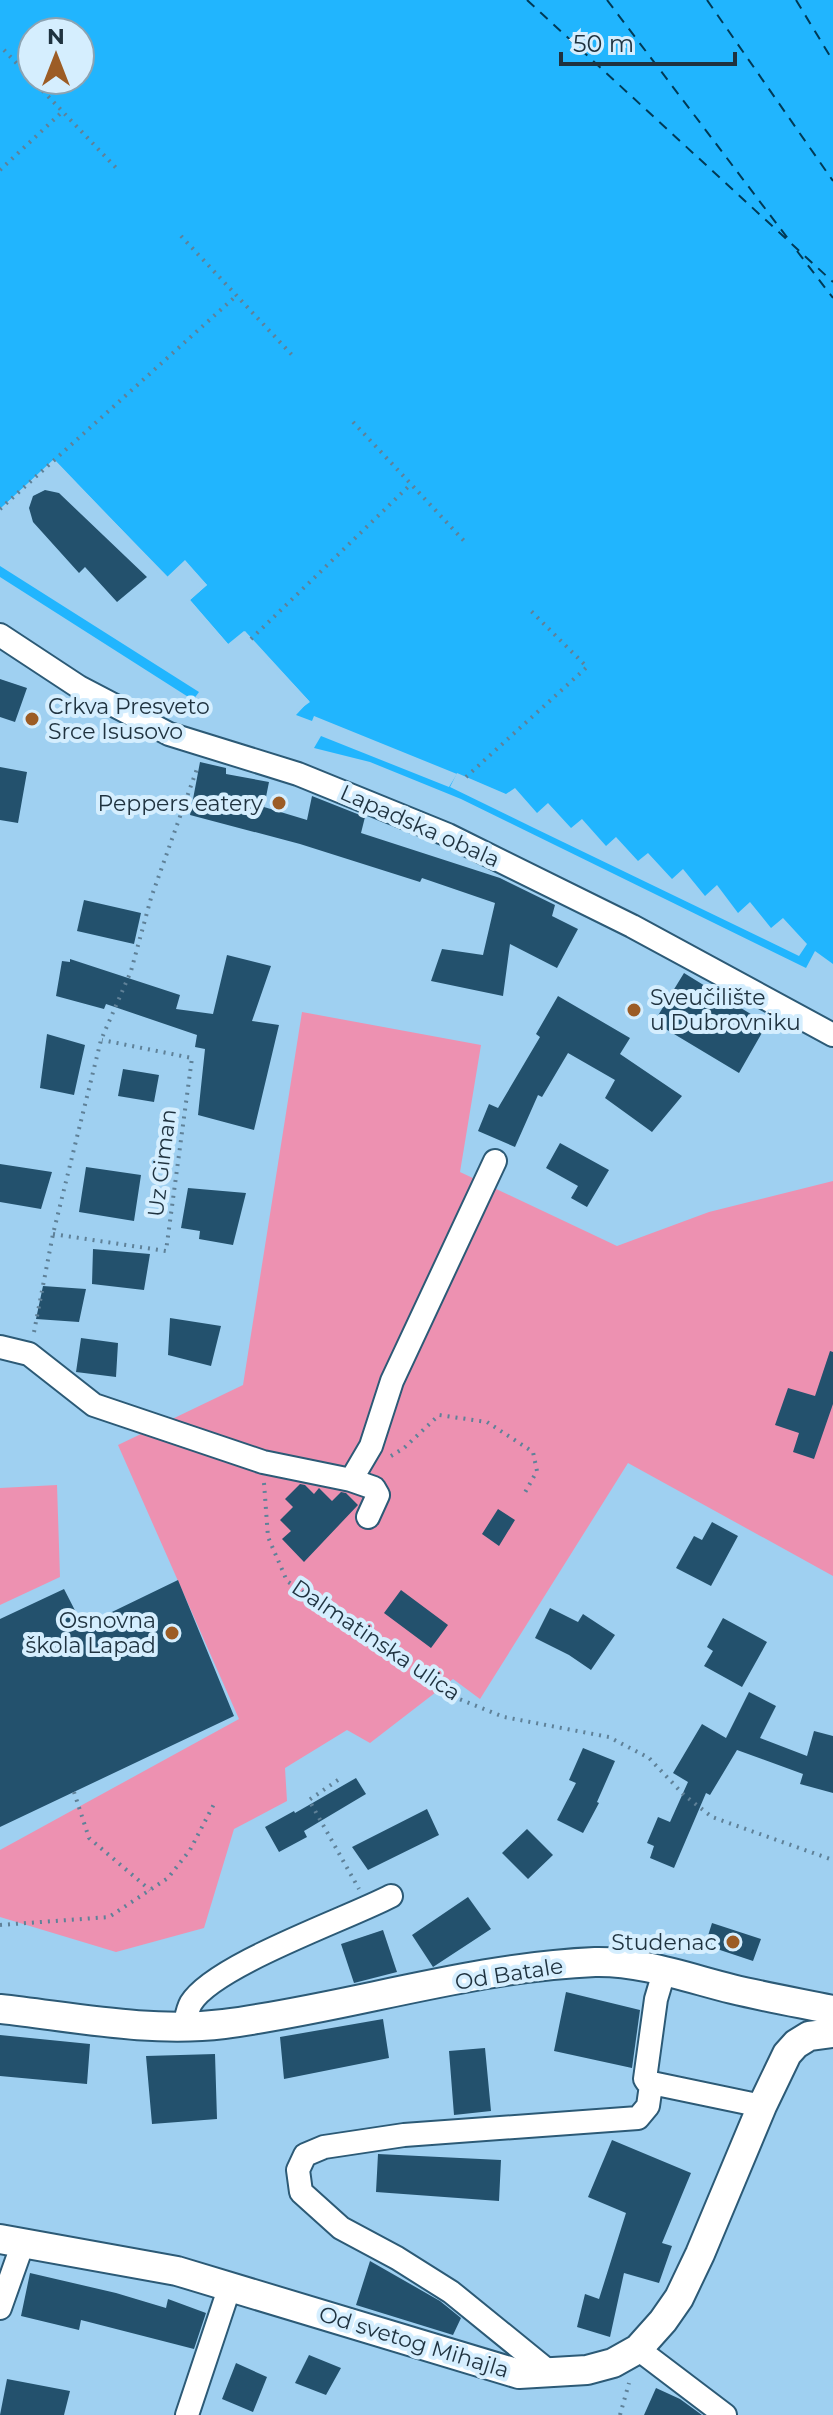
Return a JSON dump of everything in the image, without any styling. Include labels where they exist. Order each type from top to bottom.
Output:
[{"type":"main road","name":"Od Batale","points":[[0,2009],[184,2027],[282,2015],[543,1967],[597,1962],[621,1963],[833,2010]]},
{"type":"main road","points":[[757,1995],[781,2020],[787,2033],[787,2054]]},
{"type":"main road","points":[[787,2054],[809,2036],[833,2033]]},
{"type":"main road","name":"Od svetog Mihajla","points":[[12,2241],[177,2271],[519,2374],[587,2370],[613,2363],[638,2349],[679,2298],[787,2054]]},
{"type":"street","name":"Lapadska obala","points":[[0,635],[111,705],[169,734],[298,774],[448,835],[632,926],[833,1035]]},
{"type":"street","points":[[351,1480],[371,1446],[392,1381],[495,1161]]},
{"type":"street","points":[[0,1347],[29,1354],[94,1405],[263,1462],[351,1480],[374,1488],[378,1495],[376,1506],[368,1517]]},
{"type":"street","points":[[184,2027],[191,2003],[214,1980],[324,1925],[391,1896]]},
{"type":"street","points":[[664,1972],[656,1999],[645,2079],[651,2085],[762,2106]]},
{"type":"street","points":[[552,2374],[451,2292],[341,2228],[301,2192],[298,2170],[305,2155],[324,2147],[404,2135],[638,2118],[648,2106],[651,2085]]},
{"type":"street","points":[[0,2308],[12,2241]]},
{"type":"street","points":[[187,2415],[230,2286]]},
{"type":"street","points":[[638,2349],[725,2415]]},
{"type":"path","points":[[4,50],[119,171]]},
{"type":"path","points":[[0,170],[62,112]]},
{"type":"path","points":[[181,236],[292,355]]},
{"type":"path","points":[[0,509],[236,296]]},
{"type":"path","points":[[353,422],[466,543]]},
{"type":"path","points":[[251,639],[411,484]]},
{"type":"path","points":[[466,777],[587,667],[531,611]]},
{"type":"path","points":[[29,1354],[53,1234],[101,1040],[131,971],[151,898],[204,746]]},
{"type":"path","name":"Uz Giman","points":[[53,1234],[166,1251],[192,1058],[101,1040]]},
{"type":"path","points":[[391,1456],[439,1415],[487,1422],[533,1452],[537,1471],[523,1496]]},
{"type":"path","name":"Dalmatinska ulica","points":[[263,1462],[268,1537],[287,1581],[454,1697],[504,1717],[609,1737],[649,1758],[684,1795],[712,1817],[833,1860]]},
{"type":"path","points":[[338,1780],[309,1800],[369,1908]]},
{"type":"path","points":[[74,1792],[89,1838],[150,1890]]},
{"type":"path","points":[[0,1925],[109,1917],[168,1878],[190,1850],[214,1804]]},
{"type":"shaded area","points":[[302,1012],[481,1045],[460,1172],[617,1246],[709,1212],[833,1181],[833,1576],[628,1463],[480,1699],[453,1679],[370,1743],[347,1730],[285,1768],[287,1801],[234,1829],[204,1928],[116,1952],[0,1917],[0,1850],[239,1719],[118,1445],[243,1385]]},
{"type":"shaded area","points":[[57,1485],[60,1577],[0,1605],[0,1488]]},
{"type":"water","points":[[0,0],[833,0],[833,964],[815,951],[806,968],[461,799],[370,762],[314,748],[321,736],[449,787],[457,774],[314,716],[312,721],[296,715],[309,701],[245,631],[229,645],[190,600],[207,585],[185,561],[168,577],[54,460],[0,509]]},
{"type":"water","points":[[0,566],[199,692],[193,700],[0,577]]},
{"type":"pier","points":[[54,459],[167,577],[185,560],[207,585],[190,600],[228,644],[244,631],[310,702],[292,715],[304,701],[244,637],[227,648],[187,602],[187,597],[202,585],[185,566],[170,580],[165,580],[54,465],[0,513],[0,509]]},
{"type":"pier","points":[[457,773],[506,794],[515,788],[537,813],[548,803],[571,828],[582,819],[606,846],[616,837],[638,861],[648,853],[672,879],[683,869],[705,896],[717,885],[738,913],[750,902],[771,928],[783,918],[807,944],[799,956],[450,787]]},
{"type":"building","points":[[45,490],[59,493],[147,577],[117,602],[85,567],[79,573],[33,522],[29,508],[33,496]]},
{"type":"building","points":[[0,679],[27,688],[15,722],[0,717]]},
{"type":"building","points":[[200,762],[226,768],[226,774],[269,782],[264,807],[307,820],[312,796],[365,817],[361,833],[500,878],[555,905],[552,916],[578,929],[557,968],[510,944],[503,996],[431,981],[442,949],[483,955],[495,903],[422,878],[420,882],[300,844],[190,815]]},
{"type":"building","points":[[0,767],[27,772],[18,823],[0,820]]},
{"type":"building","points":[[84,900],[141,913],[134,944],[77,931]]},
{"type":"building","points":[[227,955],[271,966],[252,1021],[279,1025],[254,1130],[198,1115],[205,1049],[195,1047],[197,1035],[106,1004],[104,1009],[56,996],[62,961],[70,962],[70,959],[180,995],[176,1009],[213,1014]]},
{"type":"building","name":"Sveučilište u Dubrovniku","points":[[684,973],[767,1024],[739,1073],[654,1022]]},
{"type":"building","points":[[558,996],[630,1038],[620,1054],[682,1096],[652,1132],[605,1098],[615,1080],[568,1053],[542,1097],[538,1095],[515,1147],[478,1131],[489,1104],[498,1108],[540,1037],[536,1034]]},
{"type":"building","points":[[47,1034],[85,1045],[74,1095],[40,1088]]},
{"type":"building","points":[[123,1069],[159,1075],[154,1102],[118,1096]]},
{"type":"building","points":[[560,1143],[609,1170],[587,1207],[571,1198],[578,1186],[546,1168]]},
{"type":"building","points":[[0,1164],[52,1172],[41,1209],[0,1202]]},
{"type":"building","points":[[86,1167],[141,1175],[134,1221],[79,1212]]},
{"type":"building","points":[[188,1188],[246,1193],[233,1245],[199,1239],[200,1231],[181,1228]]},
{"type":"building","points":[[93,1249],[150,1254],[144,1290],[92,1284]]},
{"type":"building","points":[[43,1286],[86,1289],[79,1322],[36,1319]]},
{"type":"building","points":[[170,1318],[221,1326],[211,1366],[168,1355]]},
{"type":"building","points":[[81,1338],[118,1343],[116,1377],[76,1372]]},
{"type":"building","points":[[830,1351],[833,1352],[833,1404],[814,1459],[793,1452],[799,1433],[775,1425],[788,1388],[815,1396]]},
{"type":"building","points":[[300,1484],[314,1494],[319,1488],[332,1501],[341,1492],[346,1493],[358,1505],[304,1562],[282,1539],[291,1531],[280,1520],[293,1507],[285,1499]]},
{"type":"building","points":[[498,1509],[515,1520],[499,1546],[482,1534]]},
{"type":"building","points":[[712,1522],[738,1536],[711,1586],[676,1568],[694,1536],[702,1540]]},
{"type":"building","points":[[178,1580],[234,1716],[0,1827],[0,1619],[64,1589],[83,1626]]},
{"type":"building","points":[[401,1590],[448,1625],[431,1648],[384,1613]]},
{"type":"building","points":[[550,1608],[578,1622],[583,1614],[615,1635],[591,1670],[535,1638]]},
{"type":"building","points":[[723,1618],[767,1642],[742,1687],[704,1666],[713,1651],[707,1647]]},
{"type":"building","points":[[749,1692],[776,1706],[760,1738],[807,1756],[814,1731],[833,1736],[833,1793],[800,1784],[803,1774],[737,1750],[710,1795],[706,1793],[674,1868],[650,1858],[654,1846],[647,1843],[658,1817],[670,1822],[688,1782],[673,1773],[702,1724],[726,1738]]},
{"type":"building","points":[[583,1748],[615,1761],[599,1803],[583,1833],[557,1820],[576,1783],[569,1780]]},
{"type":"building","points":[[356,1778],[366,1794],[304,1831],[307,1837],[279,1852],[265,1827]]},
{"type":"building","points":[[427,1809],[439,1835],[368,1870],[352,1847]]},
{"type":"building","points":[[527,1829],[553,1855],[528,1879],[502,1853]]},
{"type":"building","points":[[468,1897],[491,1929],[433,1967],[412,1935]]},
{"type":"building","name":"Studenac","points":[[712,1923],[761,1939],[753,1961],[705,1945]]},
{"type":"building","points":[[383,1930],[397,1972],[354,1983],[341,1944]]},
{"type":"building","points":[[566,1992],[640,2010],[632,2068],[554,2051]]},
{"type":"building","points":[[383,2019],[389,2058],[284,2079],[280,2037]]},
{"type":"building","points":[[0,2035],[90,2044],[87,2084],[0,2076]]},
{"type":"building","points":[[485,2048],[491,2111],[454,2115],[449,2051]]},
{"type":"building","points":[[215,2054],[217,2119],[152,2124],[146,2056]]},
{"type":"building","points":[[612,2140],[691,2173],[662,2243],[672,2246],[659,2283],[624,2273],[610,2337],[577,2327],[585,2294],[599,2299],[626,2213],[588,2197]]},
{"type":"building","points":[[378,2154],[501,2160],[499,2201],[376,2192]]},
{"type":"building","points":[[370,2261],[440,2301],[461,2318],[453,2335],[356,2305]]},
{"type":"building","points":[[30,2273],[166,2308],[168,2299],[206,2313],[194,2349],[81,2320],[79,2330],[21,2316]]},
{"type":"building","points":[[309,2355],[341,2368],[326,2395],[295,2383]]},
{"type":"building","points":[[236,2363],[267,2377],[253,2412],[222,2399]]},
{"type":"building","points":[[7,2379],[70,2391],[64,2415],[0,2415]]},
{"type":"building","points":[[656,2388],[680,2399],[702,2415],[644,2415]]},
{"type":"ferry route","points":[[527,0],[833,282]]},
{"type":"ferry route","points":[[607,0],[789,240]]},
{"type":"ferry route","points":[[707,0],[833,181]]},
{"type":"ferry route","points":[[796,0],[833,61]]},
{"type":"ferry route","points":[[797,251],[833,298]]},
{"type":"place","name":"Crkva Presveto Srce Isusovo","points":[[32,719]]},
{"type":"place","name":"Peppers eatery","points":[[279,803]]},
{"type":"place","name":"Sveučilište u Dubrovniku","points":[[634,1010]]},
{"type":"place","name":"Osnovna škola Lapad","points":[[172,1633]]},
{"type":"place","name":"Studenac","points":[[733,1942]]}]
